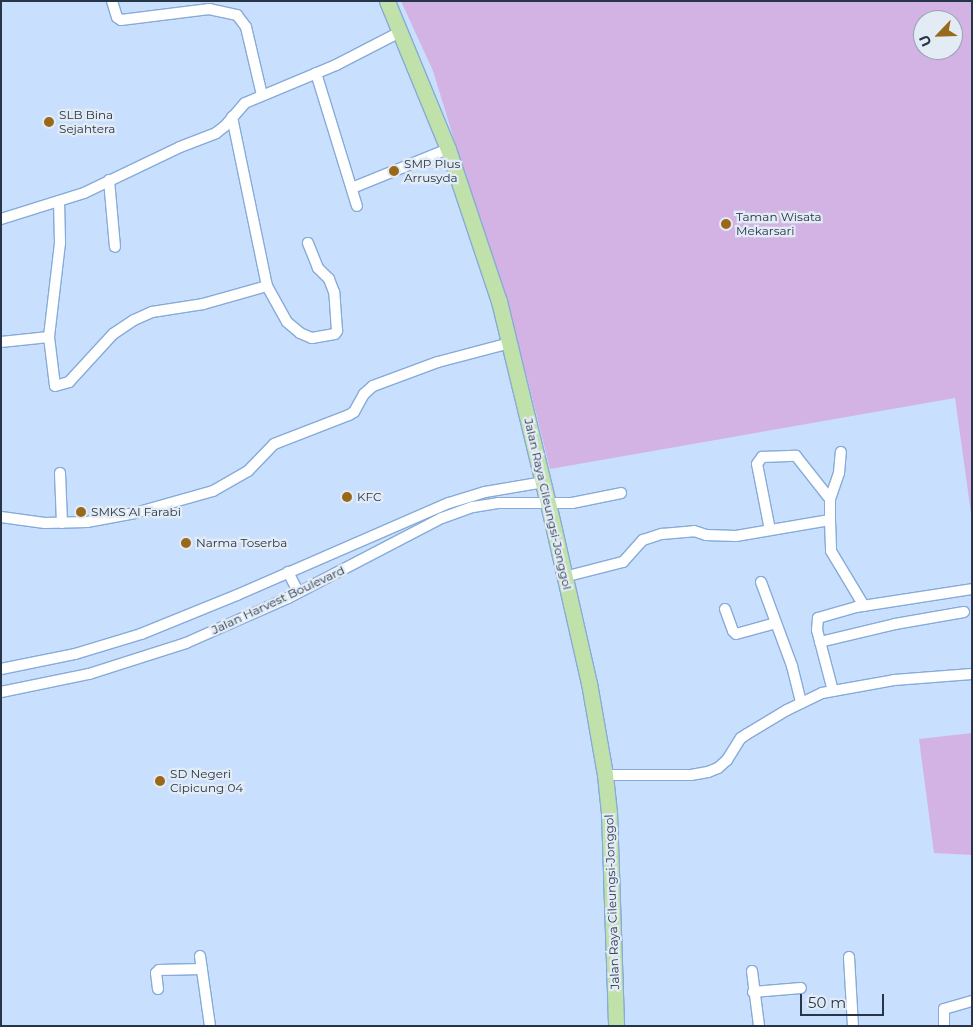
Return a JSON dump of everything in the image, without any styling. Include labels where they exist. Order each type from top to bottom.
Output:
[{"type":"main road","name":"Jalan Raya Cileungsi-Jonggol","points":[[387,1],[448,149],[499,301],[544,482],[588,683],[605,775],[609,812],[616,1026]]},
{"type":"street","points":[[112,1],[117,17],[121,20],[190,6],[234,14],[243,21],[246,27],[262,95]]},
{"type":"street","points":[[1,219],[84,193],[216,133],[245,103],[336,65],[400,32]]},
{"type":"street","points":[[316,73],[357,206]]},
{"type":"street","points":[[232,117],[267,286],[287,322],[300,333],[312,338],[335,334],[337,331],[334,292],[329,279],[318,268],[308,243]]},
{"type":"street","points":[[352,188],[448,149]]},
{"type":"street","points":[[109,180],[115,247]]},
{"type":"street","points":[[59,201],[60,243],[49,337],[53,383],[58,386],[69,382],[114,334],[134,320],[152,312],[203,304],[267,286]]},
{"type":"street","points":[[1,342],[49,337]]},
{"type":"street","points":[[1,517],[62,523],[87,522],[136,514],[213,491],[248,471],[274,444],[354,412],[364,394],[373,386],[430,365],[510,343]]},
{"type":"street","points":[[841,452],[839,473],[830,499],[831,551],[864,606]]},
{"type":"street","points":[[770,530],[757,464],[762,457],[790,455],[798,457],[830,499]]},
{"type":"street","points":[[60,473],[62,523]]},
{"type":"street","name":"Jalan Harvest Boulevard","points":[[1,669],[75,654],[141,634],[449,502],[485,492],[544,482]]},
{"type":"street","name":"Jalan Harvest Boulevard","points":[[1,692],[89,674],[186,643],[298,592],[452,514],[473,507],[498,503],[572,502],[621,493]]},
{"type":"street","points":[[564,577],[623,562],[643,540],[662,534],[694,531],[706,535],[736,536],[830,520]]},
{"type":"street","points":[[288,572],[298,592]]},
{"type":"street","points":[[761,582],[792,666],[801,703]]},
{"type":"street","points":[[833,691],[816,624],[818,618],[864,606],[972,589]]},
{"type":"street","points":[[725,609],[733,631],[736,634],[776,623]]},
{"type":"street","points":[[820,642],[895,624],[964,612]]},
{"type":"street","points":[[605,775],[690,775],[708,772],[718,768],[727,760],[741,738],[822,693],[894,680],[972,674]]},
{"type":"street","points":[[200,956],[210,1026]]},
{"type":"street","points":[[849,957],[853,1026]]},
{"type":"street","points":[[158,989],[156,972],[159,970],[202,970]]},
{"type":"street","points":[[752,971],[758,1026]]},
{"type":"street","points":[[753,992],[801,988]]},
{"type":"street","points":[[944,1026],[944,1009],[972,1001]]},
{"type":"shaded area","name":"Taman Wisata Mekarsari","points":[[401,1],[972,1],[972,520],[955,398],[550,469],[527,377],[433,71]]},
{"type":"shaded area","points":[[972,733],[972,855],[934,853],[919,739]]},
{"type":"place","name":"SLB Bina Sejahtera","points":[[49,122]]},
{"type":"place","name":"SMP Plus Arrusyda","points":[[394,171]]},
{"type":"place","name":"Taman Wisata Mekarsari","points":[[726,224]]},
{"type":"place","name":"KFC","points":[[347,497]]},
{"type":"place","name":"SMKS Al Farabi","points":[[81,512]]},
{"type":"place","name":"Narma Toserba","points":[[186,543]]},
{"type":"place","name":"SD Negeri Cipicung 04","points":[[160,781]]}]
